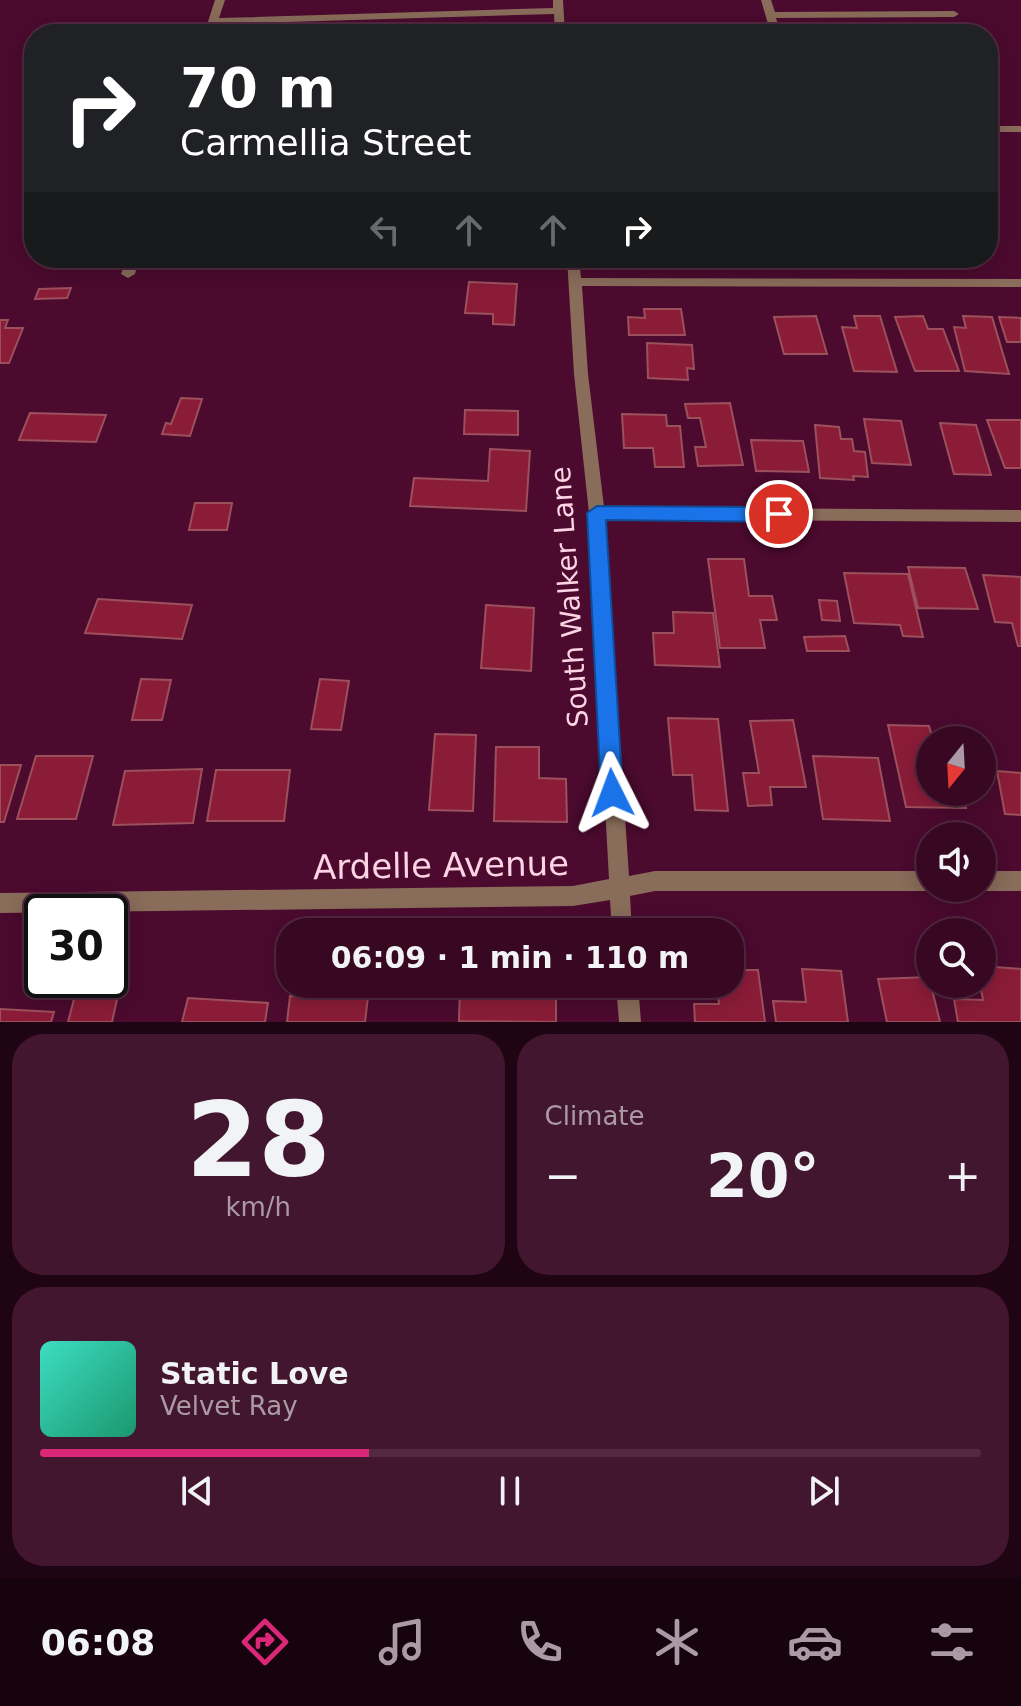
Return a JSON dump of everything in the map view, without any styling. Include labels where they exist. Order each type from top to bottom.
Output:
[{"type":"street","points":[[212,24],[220,0]]},
{"type":"street","points":[[766,0],[773,24]]},
{"type":"street","points":[[213,21],[558,6]]},
{"type":"street","points":[[771,15],[954,14]]},
{"type":"street","points":[[998,129],[1021,129]]},
{"type":"street","points":[[128,274],[130,268]]},
{"type":"street","name":"South Walker Lane","points":[[573,268],[597,513],[621,918]]},
{"type":"street","points":[[574,282],[1021,283]]},
{"type":"street","points":[[597,513],[1021,516]]},
{"type":"street","name":"Ardelle Avenue","points":[[0,903],[573,896],[655,881],[916,881]]},
{"type":"street","points":[[996,881],[1021,881]]},
{"type":"street","points":[[628,998],[630,1022]]},
{"type":"building","points":[[469,282],[517,284],[514,325],[493,324],[493,314],[465,313]]},
{"type":"building","points":[[71,288],[67,298],[35,299],[39,289]]},
{"type":"building","points":[[644,309],[681,309],[685,335],[629,335],[628,317],[645,318]]},
{"type":"building","points":[[816,316],[827,354],[784,354],[774,317]]},
{"type":"building","points":[[854,316],[880,316],[897,372],[854,371],[842,327],[857,328]]},
{"type":"building","points":[[923,316],[928,329],[943,329],[959,371],[915,371],[895,317]]},
{"type":"building","points":[[963,316],[992,317],[1009,374],[965,371],[954,327],[966,328]]},
{"type":"building","points":[[999,317],[1021,318],[1021,342],[1007,342]]},
{"type":"building","points":[[0,320],[8,320],[5,328],[23,328],[9,363],[0,363]]},
{"type":"building","points":[[647,343],[692,345],[694,369],[687,368],[688,380],[648,378]]},
{"type":"building","points":[[181,398],[202,399],[190,436],[162,434],[166,423],[171,424]]},
{"type":"building","points":[[730,403],[743,465],[698,466],[695,447],[706,447],[700,418],[688,418],[685,404]]},
{"type":"building","points":[[465,410],[518,411],[518,435],[464,434]]},
{"type":"building","points":[[30,413],[106,415],[96,442],[19,440]]},
{"type":"building","points":[[622,414],[666,415],[667,426],[680,426],[684,467],[655,467],[653,448],[624,448]]},
{"type":"building","points":[[864,419],[901,421],[911,465],[872,463]]},
{"type":"building","points":[[987,420],[1021,420],[1021,468],[1005,468]]},
{"type":"building","points":[[940,423],[976,425],[991,475],[954,474]]},
{"type":"building","points":[[815,425],[839,427],[841,439],[852,439],[854,451],[865,452],[868,477],[853,476],[854,480],[820,478]]},
{"type":"building","points":[[751,440],[803,441],[809,472],[756,471]]},
{"type":"building","points":[[490,449],[530,451],[526,511],[410,506],[414,478],[488,481]]},
{"type":"building","points":[[195,503],[232,503],[227,530],[189,530]]},
{"type":"building","points":[[708,559],[744,559],[749,596],[772,596],[777,620],[760,620],[765,648],[720,648]]},
{"type":"building","points":[[908,567],[965,568],[978,609],[918,608]]},
{"type":"building","points":[[844,573],[908,574],[923,637],[903,636],[900,625],[854,623]]},
{"type":"building","points":[[983,575],[1021,577],[1021,646],[1018,646],[1012,623],[995,622]]},
{"type":"building","points":[[98,599],[192,605],[182,639],[85,633]]},
{"type":"building","points":[[819,600],[837,601],[840,621],[822,620]]},
{"type":"building","points":[[486,605],[534,608],[531,671],[481,668]]},
{"type":"building","points":[[673,612],[713,613],[720,667],[655,665],[653,633],[674,633]]},
{"type":"building","points":[[845,636],[849,651],[807,651],[804,637]]},
{"type":"building","points":[[141,679],[171,680],[162,720],[132,720]]},
{"type":"building","points":[[320,679],[349,681],[341,730],[311,729]]},
{"type":"building","points":[[668,718],[718,719],[728,811],[695,810],[692,775],[673,775]]},
{"type":"building","points":[[793,720],[806,787],[770,787],[772,805],[748,806],[743,773],[759,773],[750,721]]},
{"type":"building","points":[[888,725],[929,726],[916,726],[916,806],[966,808],[906,807]]},
{"type":"building","points":[[435,734],[476,735],[473,811],[429,810]]},
{"type":"building","points":[[496,747],[539,747],[539,778],[566,779],[567,822],[494,821]]},
{"type":"building","points":[[36,756],[93,756],[76,819],[17,819]]},
{"type":"building","points":[[813,756],[878,758],[890,821],[823,819]]},
{"type":"building","points":[[0,765],[21,765],[4,822],[0,822]]},
{"type":"building","points":[[202,769],[193,823],[113,825],[125,771]]},
{"type":"building","points":[[216,770],[290,770],[284,821],[207,821]]},
{"type":"building","points":[[997,771],[1021,773],[1021,815],[1005,814]]},
{"type":"building","points":[[996,967],[1021,969],[1021,1022],[958,1022],[954,999],[996,998]]},
{"type":"building","points":[[802,969],[841,971],[848,1022],[776,1022],[773,1001],[806,1002]]},
{"type":"building","points":[[744,970],[758,970],[765,1022],[695,1022],[694,1004],[719,1004],[718,998],[744,998]]},
{"type":"building","points":[[916,978],[916,998],[934,998],[940,1022],[887,1022],[878,979]]},
{"type":"building","points":[[74,998],[117,998],[112,1022],[68,1022]]},
{"type":"building","points":[[188,998],[268,1003],[265,1022],[182,1022]]},
{"type":"building","points":[[290,998],[368,998],[365,1022],[287,1022]]},
{"type":"building","points":[[460,998],[556,998],[556,1022],[459,1021]]},
{"type":"building","points":[[0,1009],[54,1012],[51,1022],[0,1022]]},
{"type":"route","points":[[612,793],[597,513],[779,514]]}]
